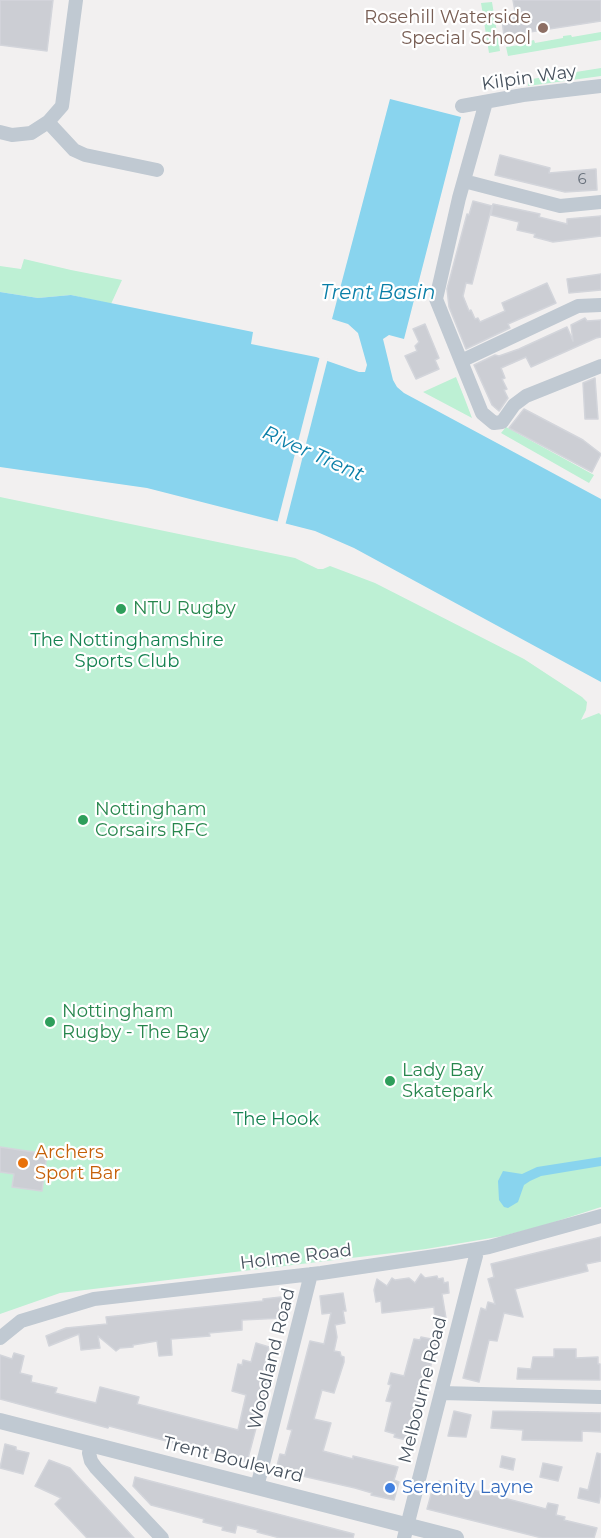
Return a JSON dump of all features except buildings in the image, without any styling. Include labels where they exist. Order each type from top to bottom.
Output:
[{"type":"street","points":[[0,132],[12,135],[31,133],[48,122],[62,106],[76,0]]},
{"type":"street","name":"Kilpin Way","points":[[462,106],[523,95],[601,86]]},
{"type":"street","points":[[486,102],[465,176],[436,299],[482,413],[489,421],[496,424],[502,422],[514,405],[526,396],[601,366]]},
{"type":"street","points":[[48,122],[74,150],[85,156],[157,170]]},
{"type":"street","points":[[465,176],[560,206],[601,202]]},
{"type":"street","points":[[460,361],[578,306],[601,305]]},
{"type":"street","name":"Holme Road","points":[[0,1338],[21,1321],[94,1299],[311,1274],[474,1250],[601,1216]]},
{"type":"street","name":"Melbourne Road","points":[[405,1532],[476,1256],[474,1250]]},
{"type":"street","name":"Woodland Road","points":[[258,1487],[311,1274]]},
{"type":"street","points":[[441,1393],[601,1397]]},
{"type":"street","name":"Trent Boulevard","points":[[0,1420],[258,1487],[405,1532],[456,1538]]},
{"type":"street","points":[[91,1444],[89,1453],[96,1468],[162,1538]]},
{"type":"green space","points":[[492,2],[500,51],[489,53],[481,3]]},
{"type":"green space","points":[[601,32],[601,40],[508,56],[506,47],[526,44],[534,40],[535,43],[563,38],[563,36],[571,35],[572,37]]},
{"type":"green space","points":[[601,68],[601,76],[528,86],[528,82],[532,79]]},
{"type":"green space","points":[[24,259],[122,280],[111,304],[71,295],[38,298],[0,292],[0,266],[21,269]]},
{"type":"green space","points":[[456,377],[464,397],[472,418],[423,392]]},
{"type":"green space","points":[[506,427],[594,475],[589,483],[501,433]]},
{"type":"green space","points":[[0,497],[295,558],[318,569],[330,566],[375,583],[524,659],[587,702],[581,720],[599,713],[601,715],[601,1207],[503,1236],[426,1249],[60,1293],[0,1314]]},
{"type":"water","points":[[390,99],[461,117],[404,339],[389,335],[383,339],[393,380],[404,393],[601,499],[601,682],[354,548],[315,531],[147,488],[0,467],[0,292],[38,298],[71,295],[253,332],[251,344],[316,357],[365,372],[367,365],[358,333],[348,324],[332,319]]},
{"type":"water","points":[[601,1157],[601,1166],[541,1176],[530,1181],[524,1185],[518,1202],[508,1208],[504,1207],[499,1200],[498,1181],[503,1171],[522,1174],[537,1167]]},
{"type":"pier","points":[[320,356],[328,358],[285,526],[277,524]]},
{"type":"place","name":"Rosehill Waterside Special School","points":[[543,28]]},
{"type":"place","name":"NTU Rugby","points":[[121,609]]},
{"type":"place","name":"Nottingham Corsairs RFC","points":[[83,820]]},
{"type":"place","name":"Nottingham Rugby - The Bay","points":[[50,1022]]},
{"type":"place","name":"Lady Bay Skatepark","points":[[390,1081]]},
{"type":"place","name":"Archers Sport Bar","points":[[23,1163]]},
{"type":"place","name":"Serenity Layne","points":[[390,1488]]},
{"type":"water label","name":"Trent Basin","points":[[378,293]]},
{"type":"water label","name":"River Trent","points":[[313,454]]},
{"type":"park label","name":"The Nottinghamshire Sports Club","points":[[127,651]]},
{"type":"park label","name":"The Hook","points":[[276,1120]]}]
